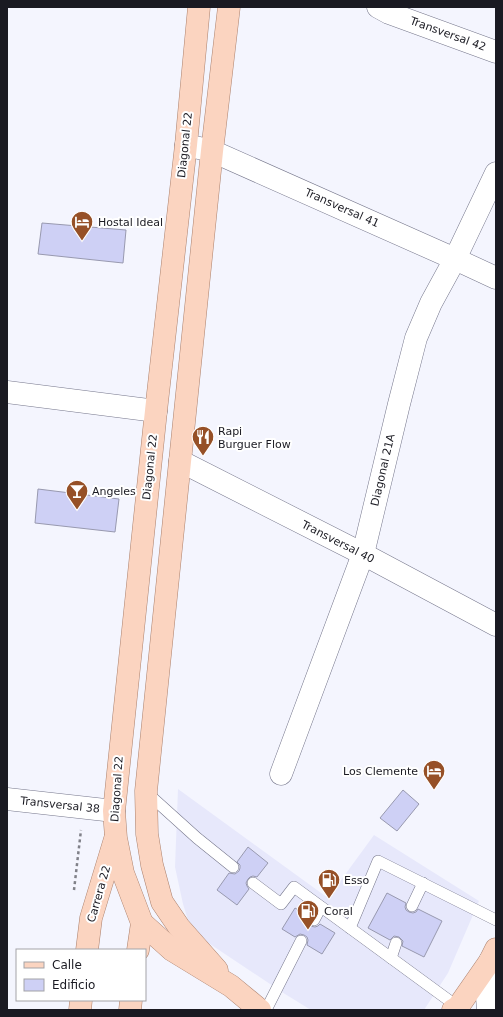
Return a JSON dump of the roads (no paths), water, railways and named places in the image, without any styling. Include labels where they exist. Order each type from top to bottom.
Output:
[{"type":"main road","name":"Diagonal 22","points":[[142,923],[123,873],[116,838],[114,811],[156,411],[186,145],[198,7]]},
{"type":"main road","points":[[230,7],[212,151],[146,791],[147,834],[152,866],[162,902],[179,927],[231,986]]},
{"type":"main road","points":[[139,573],[168,575]]},
{"type":"main road","name":"Carrera 22","points":[[87,949],[91,918],[116,838]]},
{"type":"main road","points":[[142,923],[172,950],[231,986],[260,1010]]},
{"type":"main road","points":[[138,949],[142,923]]},
{"type":"main road","points":[[456,1008],[493,955]]},
{"type":"street","name":"Transversal 42","points":[[378,7],[389,13],[496,52]]},
{"type":"street","name":"Transversal 41","points":[[186,145],[212,151],[496,278]]},
{"type":"street","name":"Diagonal 21A","points":[[281,774],[363,554],[398,404],[416,338],[431,303],[455,259],[496,172]]},
{"type":"street","points":[[7,392],[156,411]]},
{"type":"street","name":"Transversal 40","points":[[180,461],[363,554],[496,624]]},
{"type":"street","name":"Transversal 38","points":[[7,799],[114,811]]},
{"type":"street","points":[[488,1010],[487,997],[493,955]]},
{"type":"lane","points":[[146,791],[197,838],[234,867]]},
{"type":"lane","points":[[350,928],[378,861],[496,920]]},
{"type":"lane","points":[[253,882],[281,904],[294,887],[456,1008]]},
{"type":"lane","points":[[412,906],[422,883]]},
{"type":"lane","points":[[314,920],[321,907]]},
{"type":"lane","points":[[266,1010],[301,941]]},
{"type":"lane","points":[[390,958],[396,943]]},
{"type":"place","name":"Hostal Ideal","points":[[82,242]]},
{"type":"place","name":"Rapi Burguer Flow","points":[[203,456]]},
{"type":"place","name":"Angeles","points":[[77,510]]},
{"type":"place","name":"Los Clemente","points":[[434,790]]},
{"type":"place","name":"Esso","points":[[329,900]]},
{"type":"place","name":"Coral","points":[[308,930]]}]
